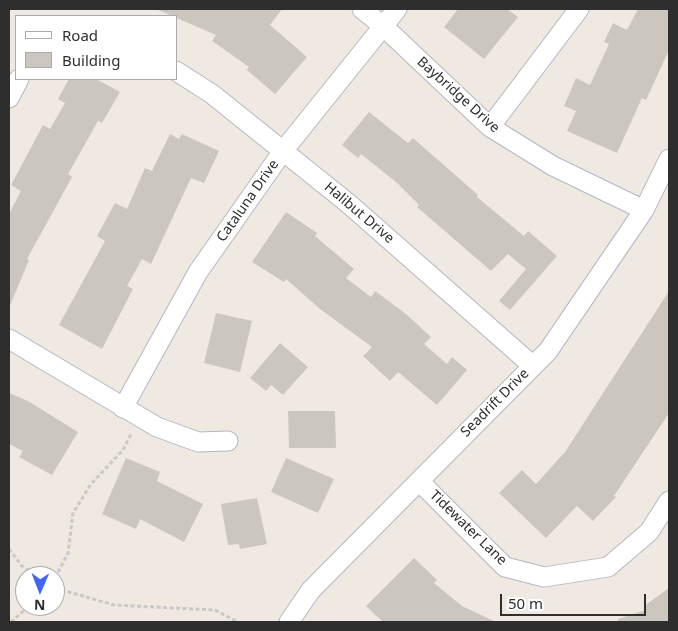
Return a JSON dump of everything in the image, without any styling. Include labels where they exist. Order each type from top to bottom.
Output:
[{"type":"street","name":"Baybridge Drive","points":[[362,9],[490,127],[553,166],[644,210]]},
{"type":"street","name":"Cataluna Drive","points":[[131,413],[198,272],[283,151],[397,9]]},
{"type":"street","points":[[490,127],[579,9]]},
{"type":"street","name":"Halibut Drive","points":[[178,72],[212,94],[350,204],[533,366]]},
{"type":"street","points":[[9,98],[18,80]]},
{"type":"street","name":"Seadrift Drive","points":[[289,622],[311,590],[548,351],[644,210],[669,160]]},
{"type":"street","points":[[9,339],[131,413],[156,426],[198,442],[228,441]]},
{"type":"street","name":"Tidewater Lane","points":[[419,481],[505,567],[544,577],[608,567],[649,532],[669,501]]},
{"type":"path","points":[[61,566],[68,553],[73,512],[91,484],[123,450],[131,413]]},
{"type":"path","points":[[9,550],[22,566]]},
{"type":"path","points":[[65,591],[114,605],[215,610],[238,622]]},
{"type":"building","points":[[156,9],[282,9],[270,25],[307,57],[275,94],[247,70],[249,67],[212,41],[216,35],[178,19],[178,15],[170,15]]},
{"type":"building","points":[[458,9],[507,9],[518,17],[484,59],[444,27]]},
{"type":"building","points":[[638,9],[669,9],[669,50],[646,100],[642,98],[617,153],[567,131],[576,111],[564,106],[576,78],[590,85],[609,44],[604,42],[613,23],[627,30]]},
{"type":"building","points":[[68,80],[98,80],[120,92],[102,123],[98,121],[68,174],[72,177],[27,259],[29,260],[9,308],[9,214],[21,191],[11,185],[43,125],[50,129],[65,103],[58,99]]},
{"type":"building","points":[[369,112],[408,143],[413,138],[478,195],[477,197],[524,236],[528,231],[557,256],[510,310],[499,301],[526,269],[508,254],[491,271],[417,207],[419,205],[396,182],[361,154],[358,158],[342,145]]},
{"type":"building","points":[[170,134],[179,139],[182,134],[219,151],[204,183],[191,178],[151,264],[142,259],[127,286],[133,289],[102,349],[59,325],[105,241],[97,236],[115,203],[127,209],[145,168],[152,171]]},
{"type":"building","points":[[286,212],[317,233],[315,236],[354,269],[346,278],[371,297],[375,291],[406,314],[431,337],[424,344],[447,364],[452,357],[467,370],[437,405],[398,372],[390,381],[363,356],[372,347],[320,309],[286,279],[284,282],[252,262]]},
{"type":"building","points":[[669,291],[669,413],[614,496],[616,497],[593,521],[577,506],[546,538],[499,493],[522,470],[536,484],[565,452]]},
{"type":"building","points":[[216,313],[252,321],[240,372],[204,363]]},
{"type":"building","points":[[280,343],[308,367],[283,395],[271,385],[266,391],[250,378]]},
{"type":"building","points":[[9,393],[28,401],[78,432],[52,475],[19,457],[23,451],[9,444]]},
{"type":"building","points":[[288,411],[335,411],[336,448],[289,448]]},
{"type":"building","points":[[126,458],[160,472],[157,481],[203,504],[184,542],[140,519],[136,529],[102,514]]},
{"type":"building","points":[[286,458],[334,479],[318,513],[271,492]]},
{"type":"building","points":[[257,498],[267,544],[240,549],[239,544],[228,545],[221,504]]},
{"type":"building","points":[[414,558],[437,580],[434,583],[462,606],[496,622],[383,622],[366,606]]},
{"type":"building","points":[[669,588],[669,622],[618,622],[618,619],[646,610],[644,606]]}]
